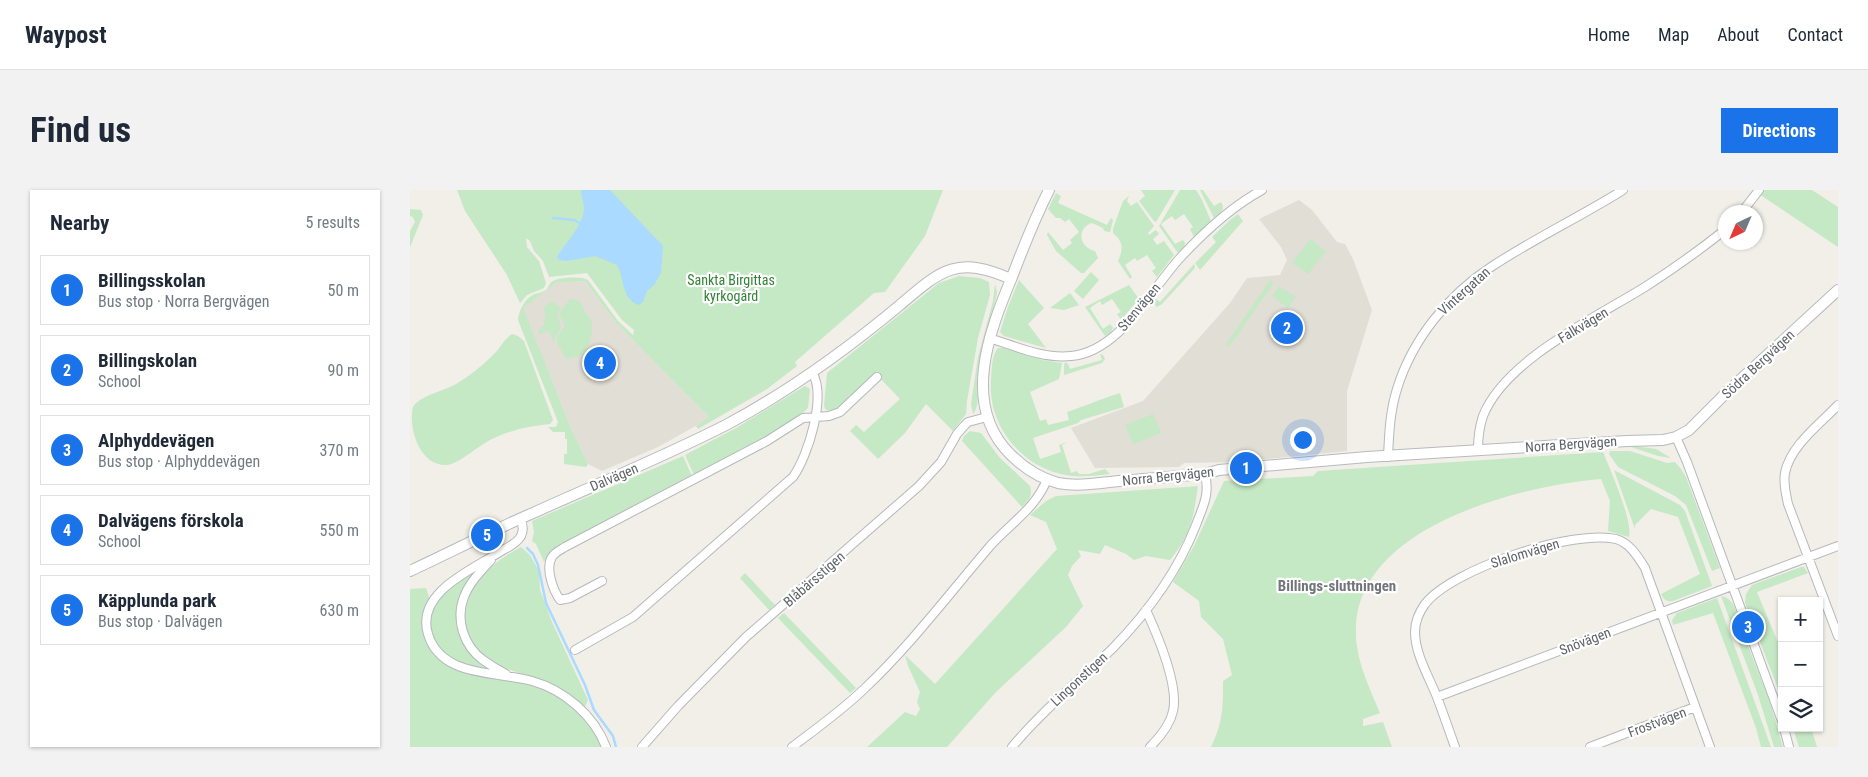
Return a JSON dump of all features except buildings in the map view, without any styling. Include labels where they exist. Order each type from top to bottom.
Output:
[{"type":"street","name":"Norra Bergvägen","points":[[1048,190],[1011,279],[990,338],[982,380],[982,393],[987,417],[994,434],[1005,449],[1026,468],[1047,479],[1060,483],[1091,484],[1205,474],[1228,469],[1478,450],[1663,440],[1676,437]]},
{"type":"street","name":"Stenvägen","points":[[990,338],[1045,355],[1083,354],[1101,347],[1121,329],[1196,241],[1229,213],[1262,190]]},
{"type":"street","name":"Vintergatan","points":[[1388,457],[1389,433],[1397,389],[1418,344],[1439,312],[1490,267],[1622,190]]},
{"type":"street","points":[[1747,205],[1759,190]]},
{"type":"street","name":"Falkvägen","points":[[1478,450],[1478,432],[1483,415],[1499,390],[1526,363],[1551,344],[1670,270],[1718,235]]},
{"type":"street","name":"Dalvägen","points":[[410,571],[520,518],[649,462],[727,424],[812,372],[876,325],[944,271],[962,267],[982,269],[1011,279]]},
{"type":"street","name":"Södra Bergvägen","points":[[1676,437],[1689,430],[1727,392],[1838,290]]},
{"type":"street","points":[[575,650],[632,617],[787,484],[799,469],[810,443],[817,391],[816,378],[812,372]]},
{"type":"street","points":[[602,581],[570,598],[560,600],[554,591],[549,563],[553,555],[767,441],[803,418],[829,416],[840,412],[878,378]]},
{"type":"street","points":[[1838,405],[1792,454],[1785,473],[1785,490],[1788,504],[1838,636]]},
{"type":"street","name":"Blåbärsstigen","points":[[642,747],[683,701],[746,637],[919,486],[941,462],[957,434],[968,422],[987,417]]},
{"type":"street","points":[[1676,437],[1778,710]]},
{"type":"street","name":"Lingonstigen","points":[[1012,747],[1047,709],[1114,646],[1146,610],[1166,583],[1184,554],[1208,492],[1205,474]]},
{"type":"street","points":[[792,747],[842,708],[884,669],[999,536],[1033,504],[1047,479]]},
{"type":"street","points":[[520,518],[523,524],[521,536],[516,542],[492,558],[466,571],[444,588],[432,601],[426,624],[432,643],[449,661],[466,669],[485,674],[508,675],[533,681],[558,692],[581,710],[602,737],[606,747]]},
{"type":"street","name":"Slalomvägen","points":[[1455,747],[1418,650],[1415,632],[1418,617],[1426,603],[1450,584],[1484,566],[1516,553],[1565,541],[1594,538],[1617,539],[1636,554],[1645,568],[1710,747]]},
{"type":"street","name":"Snövägen","points":[[1437,697],[1838,546]]},
{"type":"street","points":[[492,558],[470,585],[464,597],[460,613],[461,625],[471,648],[482,660],[508,675]]},
{"type":"street","points":[[1146,610],[1174,690],[1174,709],[1170,721],[1150,747]]},
{"type":"street","name":"Frostvägen","points":[[1590,747],[1695,707]]},
{"type":"street","points":[[1785,732],[1789,747]]},
{"type":"shaded area","points":[[1299,200],[1312,210],[1337,242],[1345,244],[1353,259],[1372,310],[1347,391],[1347,451],[1237,462],[1184,463],[1179,467],[1095,468],[1071,428],[1143,401],[1230,303],[1247,278],[1280,275],[1287,260],[1281,247],[1259,219]]},
{"type":"shaded area","points":[[585,281],[616,323],[710,418],[658,447],[602,471],[588,464],[570,426],[522,308],[556,283]]},
{"type":"green space","name":"Sankta Birgittas kyrkogård","points":[[457,190],[943,190],[925,236],[885,292],[874,293],[795,362],[797,366],[767,389],[698,429],[696,426],[709,417],[616,323],[585,281],[556,283],[523,308],[570,426],[588,464],[586,467],[564,464],[564,454],[567,454],[565,432],[553,432],[548,427],[556,427],[558,422],[518,320],[520,312],[528,298],[546,290],[553,281],[565,278],[581,278],[588,280],[618,321],[633,335],[634,330],[622,320],[587,273],[549,277],[543,261],[526,238],[527,247],[539,261],[546,283],[544,288],[527,295],[520,303],[507,275],[465,211]]},
{"type":"green space","points":[[1141,190],[1175,190],[1156,222],[1139,201],[1145,196]]},
{"type":"green space","points":[[1180,190],[1196,190],[1211,221],[1194,237],[1190,229],[1193,227],[1184,214],[1175,220],[1172,216],[1161,224],[1175,244],[1183,240],[1185,243],[1178,253],[1159,226]]},
{"type":"green space","points":[[1200,190],[1203,190],[1214,206],[1221,202],[1223,209],[1214,218]]},
{"type":"green space","points":[[1753,190],[1812,190],[1838,207],[1838,247]]},
{"type":"green space","points":[[1056,193],[1061,196],[1058,203],[1107,225],[1111,218],[1113,220],[1110,232],[1104,231],[1103,228],[1092,223],[1084,228],[1082,237],[1085,246],[1095,251],[1098,258],[1084,273],[1081,273],[1056,251],[1047,235],[1048,232],[1063,250],[1072,243],[1070,240],[1079,232],[1069,219],[1065,222],[1060,218],[1056,218],[1048,209]]},
{"type":"green space","points":[[1129,196],[1127,201],[1131,206],[1137,202],[1154,226],[1148,233],[1149,235],[1156,230],[1159,234],[1153,239],[1157,245],[1164,241],[1174,255],[1157,277],[1152,271],[1156,268],[1147,255],[1137,261],[1135,258],[1125,265],[1132,277],[1130,279],[1118,261],[1121,253],[1121,243],[1113,233],[1113,229],[1123,201]]},
{"type":"green space","points":[[410,209],[421,210],[423,215],[410,247],[410,231],[415,222],[413,217],[410,216]]},
{"type":"green space","points":[[1238,214],[1243,221],[1200,270],[1195,263],[1216,242],[1212,237]]},
{"type":"green space","points":[[1310,239],[1326,251],[1308,274],[1292,263]]},
{"type":"green space","points":[[1194,264],[1195,268],[1157,307],[1152,302],[1154,298],[1160,302]]},
{"type":"green space","points":[[1091,272],[1099,280],[1083,299],[1074,291]]},
{"type":"green space","points":[[959,276],[980,278],[989,282],[990,295],[978,338],[966,414],[953,431],[926,404],[905,433],[878,459],[850,431],[856,425],[864,432],[900,399],[876,374],[838,409],[826,410],[824,406],[827,373],[939,283]]},
{"type":"green space","points":[[1019,280],[1044,308],[1028,324],[1046,348],[1004,336],[1000,332]]},
{"type":"green space","points":[[1270,280],[1274,283],[1229,347],[1226,344]]},
{"type":"green space","points":[[995,284],[996,298],[980,356],[977,377],[978,401],[973,414],[971,404],[978,357],[993,301]]},
{"type":"green space","points":[[1129,285],[1139,299],[1121,320],[1117,314],[1121,312],[1112,299],[1102,305],[1100,301],[1090,308],[1103,329],[1110,324],[1113,328],[1105,336],[1085,307]]},
{"type":"green space","points":[[1279,286],[1296,297],[1288,308],[1272,296]]},
{"type":"green space","points":[[1070,293],[1079,305],[1064,310],[1050,308]]},
{"type":"green space","points":[[573,299],[581,303],[585,313],[590,318],[592,332],[582,355],[566,359],[557,343],[557,337],[565,326],[559,314],[569,300]]},
{"type":"green space","points":[[549,302],[553,302],[561,308],[557,315],[561,327],[553,342],[550,333],[547,331],[539,335],[540,329],[544,325],[544,308]]},
{"type":"green space","points":[[512,334],[524,341],[553,420],[550,424],[520,429],[499,436],[451,464],[441,465],[433,462],[421,451],[415,438],[412,422],[413,407],[426,397],[456,384],[471,374],[495,353]]},
{"type":"green space","points":[[998,348],[1042,360],[1062,363],[1059,379],[1030,392],[1040,421],[1046,419],[1048,425],[1069,420],[1067,412],[1120,393],[1124,407],[1081,420],[1078,423],[1033,438],[1040,459],[1061,452],[1059,445],[1067,442],[1062,445],[1071,473],[1077,471],[1079,474],[1089,474],[1105,469],[1110,474],[1073,476],[1046,469],[1020,452],[1009,440],[1001,427],[991,397],[992,364]]},
{"type":"green space","points":[[1100,354],[1105,359],[1102,363],[1064,375],[1065,362],[1070,369],[1102,360]]},
{"type":"green space","points":[[805,386],[810,389],[808,408],[795,419],[768,437],[694,475],[685,455],[736,428]]},
{"type":"green space","points":[[1153,414],[1161,433],[1133,444],[1125,425]]},
{"type":"green space","points":[[970,431],[981,433],[1000,458],[1030,486],[1030,496],[1022,507],[962,441],[964,436]]},
{"type":"green space","points":[[1631,447],[1656,449],[1671,458],[1658,456]]},
{"type":"green space","points":[[1610,451],[1630,451],[1667,463],[1675,462],[1686,477],[1720,568],[1712,571],[1686,505],[1675,496],[1618,467],[1609,454]]},
{"type":"green space","points":[[1603,452],[1628,519],[1629,537],[1608,531],[1610,501],[1601,479],[1568,483],[1530,491],[1490,502],[1450,517],[1415,537],[1385,561],[1365,591],[1356,626],[1356,638],[1363,671],[1380,713],[1363,719],[1363,726],[1383,722],[1392,747],[1211,747],[1218,730],[1221,715],[1223,681],[1232,675],[1223,639],[1201,617],[1199,601],[1173,582],[1195,544],[1224,481],[1313,476],[1318,471]]},
{"type":"green space","points":[[683,456],[692,476],[553,550],[544,562],[536,544],[532,541],[534,532],[532,521]]},
{"type":"green space","points":[[1614,470],[1680,505],[1685,511],[1712,586],[1673,601],[1667,601],[1663,598],[1661,594],[1700,574],[1678,517],[1651,509],[1635,525],[1635,529]]},
{"type":"green space","points":[[1198,486],[1195,508],[1187,533],[1170,560],[1146,556],[1134,560],[1126,554],[1105,545],[1100,554],[1078,550],[1081,556],[1072,566],[1068,575],[1083,606],[1066,627],[996,692],[947,747],[867,747],[905,712],[916,716],[920,709],[917,702],[920,692],[905,655],[935,684],[1057,549],[1046,522],[1030,515],[1046,501],[1056,496]]},
{"type":"green space","points":[[521,547],[530,555],[539,571],[540,590],[552,622],[588,700],[584,709],[546,683],[486,659],[476,650],[468,636],[464,618],[470,592],[487,571]]},
{"type":"green space","points":[[485,563],[466,587],[463,638],[494,670],[464,664],[446,654],[439,647],[431,628],[432,610],[439,598],[457,581]]},
{"type":"green space","points":[[1801,567],[1804,567],[1808,573],[1757,592],[1778,642],[1778,689],[1745,603],[1746,594],[1752,585]]},
{"type":"green space","points":[[745,573],[775,605],[769,610],[740,578]]},
{"type":"green space","points":[[426,588],[429,601],[423,620],[424,632],[427,643],[436,655],[447,664],[460,670],[530,684],[553,693],[583,716],[602,747],[410,747],[410,589]]},
{"type":"green space","points":[[1721,596],[1726,597],[1734,607],[1742,636],[1745,638],[1770,702],[1783,747],[1774,747],[1758,695]]},
{"type":"green space","points":[[1717,598],[1771,747],[1761,747],[1756,728],[1713,613],[1673,625],[1672,620],[1677,613]]},
{"type":"green space","points":[[784,613],[856,688],[850,693],[778,618]]},
{"type":"green space","points":[[1794,732],[1812,732],[1817,747],[1799,747]]},
{"type":"water","points":[[581,190],[610,190],[663,246],[661,273],[654,285],[647,291],[643,302],[639,305],[633,302],[626,293],[617,265],[595,256],[567,261],[559,260],[557,257],[581,222],[584,206]]},
{"type":"waterway","points":[[553,218],[574,220],[580,223]]},
{"type":"waterway","points":[[527,548],[533,554],[538,565],[546,603],[585,685],[594,710],[613,736],[616,747]]},
{"type":"place","name":"Billingskolan","points":[[1287,328]]},
{"type":"place","name":"Dalvägens förskola","points":[[600,363]]},
{"type":"place","name":"Billingsskolan","points":[[1246,468]]},
{"type":"place","name":"Käpplunda park","points":[[487,535]]},
{"type":"place","name":"Alphyddevägen","points":[[1748,627]]},
{"type":"district","name":"Billings-sluttningen","points":[[1337,586]]}]
